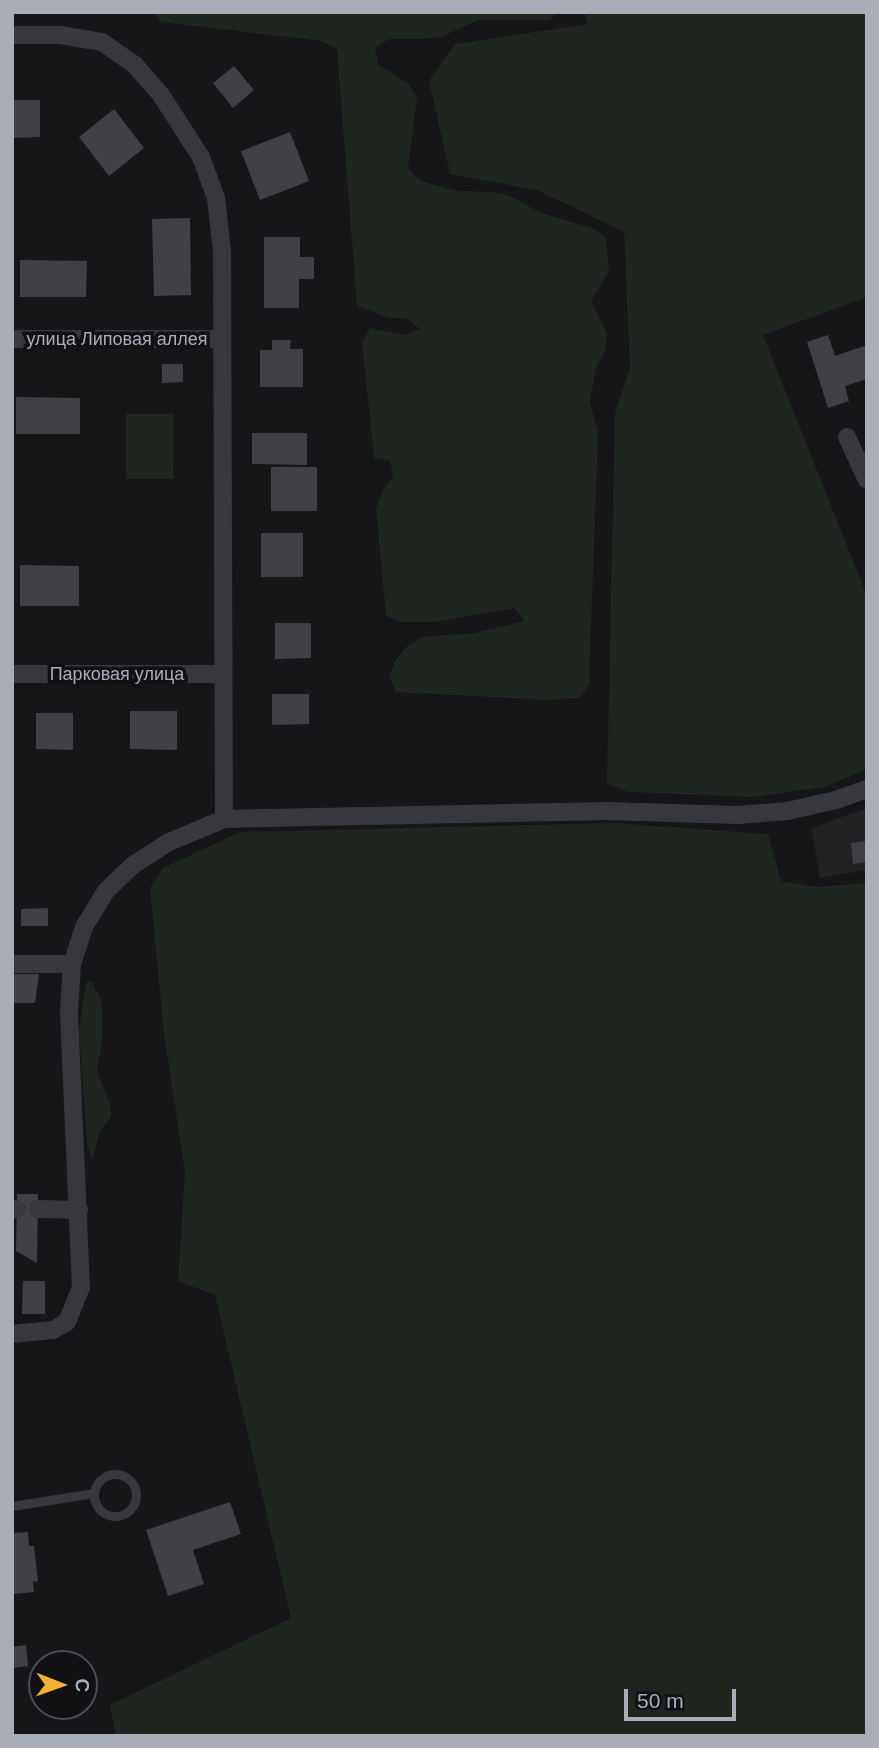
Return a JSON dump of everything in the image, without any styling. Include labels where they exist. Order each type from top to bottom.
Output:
[{"type":"street","points":[[12,35],[60,35],[103,42],[134,64],[161,95],[201,157],[216,198],[222,251],[224,819]]},
{"type":"street","name":"улица Липовая аллея","points":[[12,339],[222,340]]},
{"type":"street","points":[[846,437],[867,480]]},
{"type":"street","name":"Парковая улица","points":[[12,674],[222,674]]},
{"type":"street","points":[[12,1334],[53,1330],[67,1322],[74,1311],[81,1288],[69,1010],[72,964],[84,927],[107,891],[133,865],[169,842],[224,819],[607,811],[738,815],[787,811],[867,789]]},
{"type":"street","points":[[12,964],[72,964]]},
{"type":"street","points":[[38,1209],[79,1210]]},
{"type":"lane","points":[[111,1474],[124,1475],[134,1484],[136,1497],[131,1509],[120,1516],[107,1514],[97,1506],[94,1493],[99,1481],[111,1474]]},
{"type":"lane","points":[[12,1506],[94,1493]]},
{"type":"shaded area","points":[[152,12],[558,12],[549,20],[478,20],[443,36],[389,39],[375,48],[378,65],[408,83],[417,98],[408,169],[421,181],[457,191],[492,192],[510,196],[541,213],[592,228],[606,238],[609,271],[591,301],[607,333],[606,350],[596,368],[590,401],[598,432],[589,685],[579,698],[547,700],[396,692],[389,676],[396,660],[406,647],[423,637],[475,633],[525,621],[514,608],[436,622],[402,622],[386,616],[376,509],[382,492],[393,476],[390,460],[374,458],[362,343],[370,328],[404,335],[420,329],[407,319],[389,318],[357,306],[337,50],[321,41],[162,22]]},
{"type":"shaded area","points":[[584,12],[867,12],[867,297],[763,335],[867,596],[867,769],[824,787],[753,797],[628,792],[607,783],[615,413],[630,367],[624,232],[537,190],[450,174],[429,81],[455,44],[588,24]]},
{"type":"shaded area","points":[[126,414],[174,414],[173,479],[126,479]]},
{"type":"shaded area","points":[[867,808],[867,870],[820,878],[811,828]]},
{"type":"shaded area","points":[[615,823],[768,834],[781,881],[818,887],[867,883],[867,1736],[116,1736],[110,1705],[291,1618],[215,1295],[178,1281],[185,1173],[164,1034],[150,888],[163,868],[240,832]]},
{"type":"shaded area","points":[[91,981],[102,1006],[102,1044],[97,1071],[111,1107],[111,1117],[100,1131],[92,1160],[87,1143],[79,1030],[86,982]]},
{"type":"building","points":[[234,66],[254,90],[233,108],[213,83]]},
{"type":"building","points":[[12,100],[40,100],[40,137],[12,138]]},
{"type":"building","points":[[114,109],[144,148],[109,176],[79,137]]},
{"type":"building","points":[[290,132],[309,181],[260,200],[241,151]]},
{"type":"building","points":[[190,218],[191,295],[154,296],[152,219]]},
{"type":"building","points":[[264,237],[300,237],[300,257],[314,257],[314,279],[299,279],[299,308],[264,308]]},
{"type":"building","points":[[20,260],[87,261],[86,297],[20,297]]},
{"type":"building","points":[[828,335],[835,356],[867,345],[867,379],[845,386],[849,401],[828,408],[807,342]]},
{"type":"building","points":[[272,340],[291,340],[290,349],[303,349],[303,387],[260,387],[260,350],[272,350]]},
{"type":"building","points":[[162,364],[183,364],[183,382],[162,383]]},
{"type":"building","points":[[16,397],[80,398],[80,434],[16,434]]},
{"type":"building","points":[[252,433],[307,433],[307,465],[252,464]]},
{"type":"building","points":[[271,467],[317,467],[317,511],[271,511]]},
{"type":"building","points":[[261,533],[303,533],[303,577],[261,577]]},
{"type":"building","points":[[20,565],[79,566],[79,606],[20,606]]},
{"type":"building","points":[[275,623],[311,623],[311,658],[275,659]]},
{"type":"building","points":[[272,694],[309,694],[309,724],[272,725]]},
{"type":"building","points":[[130,711],[177,711],[177,750],[130,749]]},
{"type":"building","points":[[36,713],[73,713],[73,750],[36,749]]},
{"type":"building","points":[[867,841],[867,862],[853,864],[851,843]]},
{"type":"building","points":[[48,908],[48,926],[21,926],[21,909]]},
{"type":"building","points":[[12,974],[39,974],[35,1003],[12,1003]]},
{"type":"building","points":[[17,1194],[38,1194],[37,1263],[16,1251]]},
{"type":"building","points":[[23,1281],[45,1281],[45,1314],[22,1314]]},
{"type":"building","points":[[230,1502],[241,1534],[193,1550],[204,1584],[168,1596],[146,1530]]},
{"type":"building","points":[[28,1532],[29,1546],[34,1546],[38,1581],[33,1582],[34,1592],[13,1594],[12,1533]]},
{"type":"building","points":[[26,1645],[28,1666],[12,1668],[12,1647]]}]
